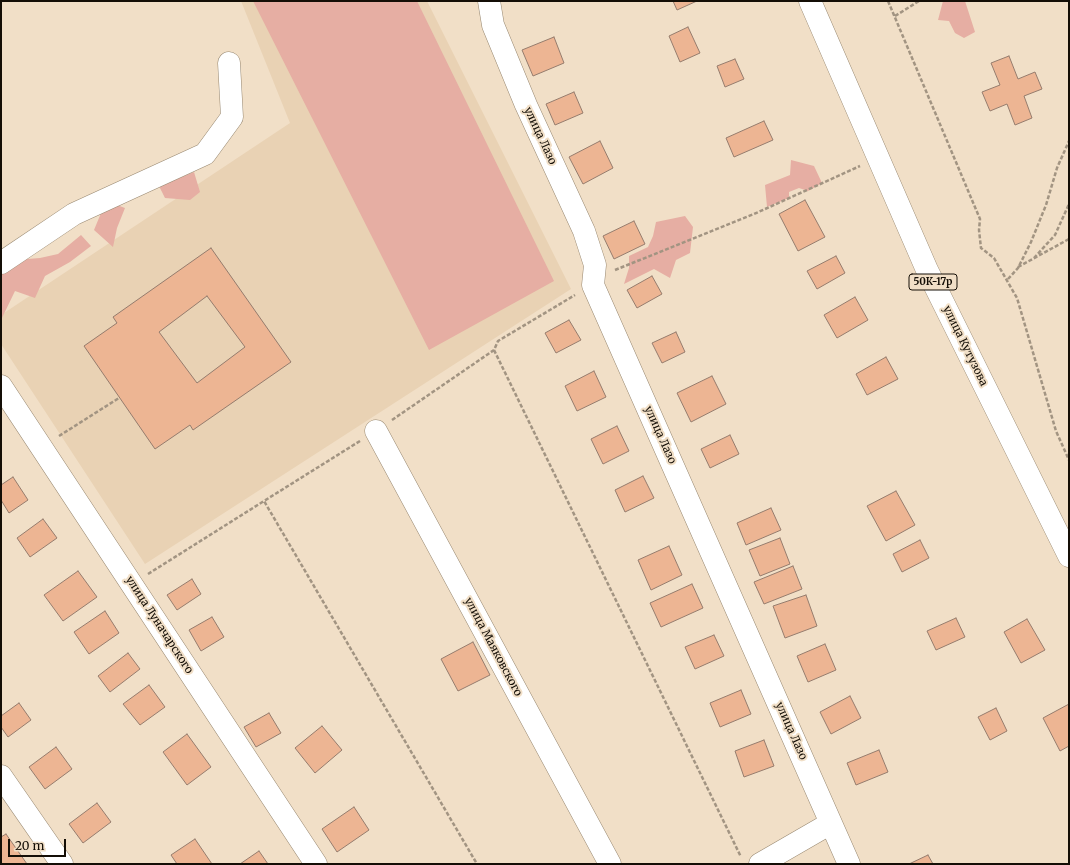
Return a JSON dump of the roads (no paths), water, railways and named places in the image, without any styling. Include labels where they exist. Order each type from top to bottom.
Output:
[{"type":"street","name":"улица Лазо","points":[[489,1],[493,25],[526,105],[584,231],[595,266],[593,284],[850,864]]},
{"type":"street","name":"улица Кутузова","points":[[810,1],[927,270],[1069,556]]},
{"type":"street","points":[[1,263],[74,214],[205,154],[232,117],[229,63]]},
{"type":"street","name":"улица Луначарского","points":[[1,386],[316,864]]},
{"type":"street","name":"улица Маяковского","points":[[376,431],[610,864]]},
{"type":"street","points":[[1,776],[62,864]]},
{"type":"street","points":[[760,864],[831,823]]}]
